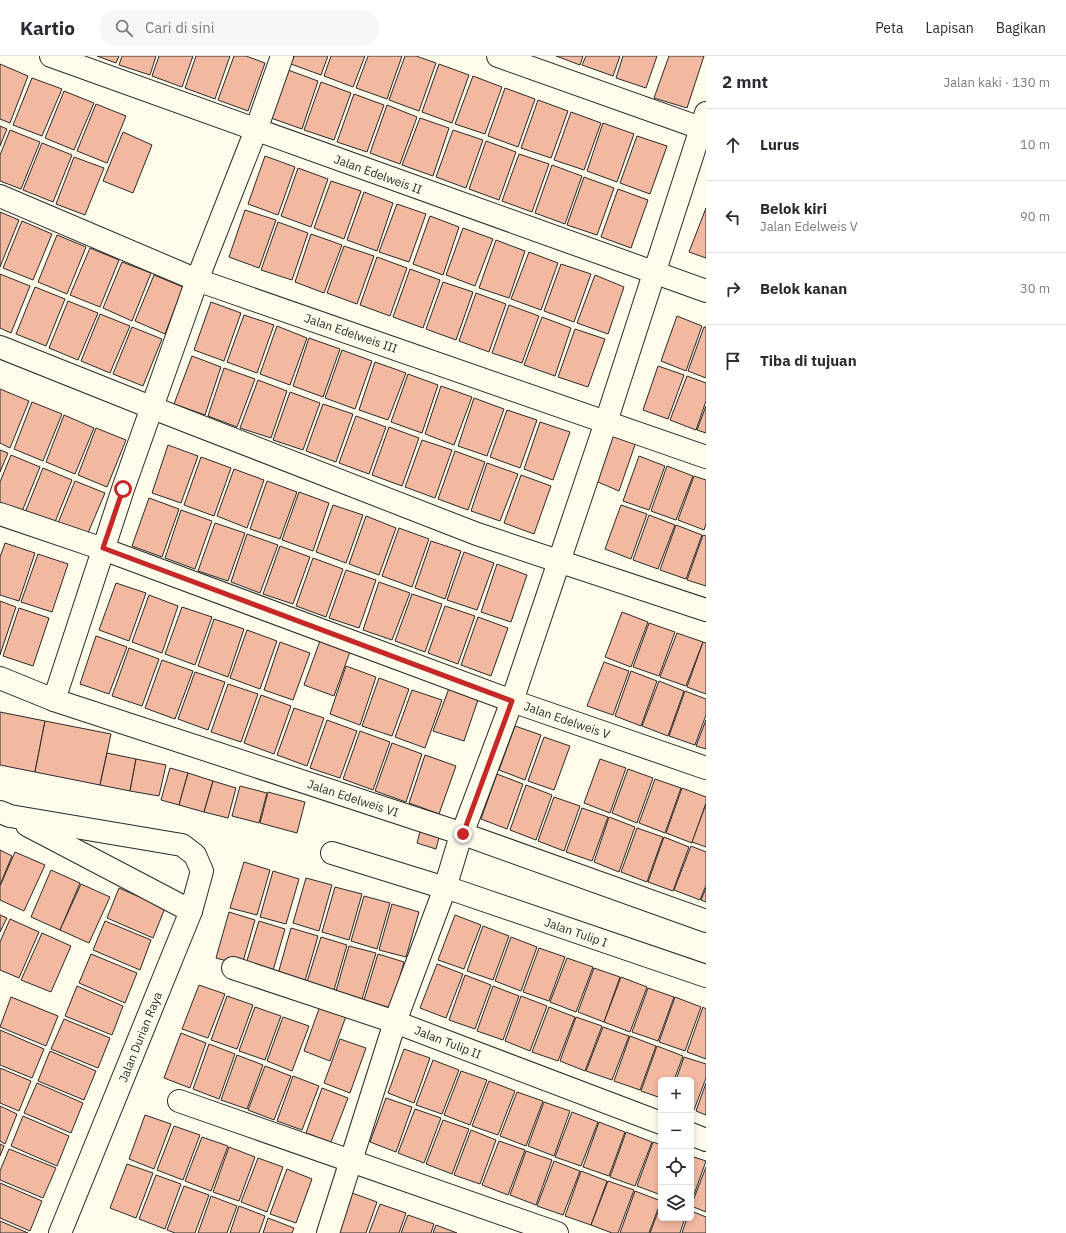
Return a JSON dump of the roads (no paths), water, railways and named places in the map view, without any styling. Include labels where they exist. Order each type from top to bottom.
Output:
[{"type":"street","name":"Jalan Edelweis II","points":[[51,56],[706,291]]},
{"type":"street","points":[[54,700],[103,548],[197,280],[256,130],[282,56]]},
{"type":"street","points":[[328,1233],[395,1022],[512,701],[705,124],[498,56]]},
{"type":"street","name":"Jalan Edelweis III","points":[[0,196],[197,280],[706,457]]},
{"type":"street","points":[[0,347],[477,534],[706,610]]},
{"type":"street","name":"Jalan Edelweis V","points":[[0,514],[103,548],[512,701],[706,768]]},
{"type":"street","name":"Jalan Edelweis VI","points":[[0,678],[54,700],[460,841],[706,921]]},
{"type":"street","points":[[5,814],[191,911]]},
{"type":"street","name":"Jalan Durian Raya","points":[[5,814],[182,845],[195,855],[202,870],[191,911],[60,1233]]},
{"type":"street","name":"Jalan Tulip I","points":[[332,853],[447,880],[457,891],[706,976]]},
{"type":"street","name":"Jalan Tulip II","points":[[233,968],[395,1022],[658,1122]]},
{"type":"street","points":[[179,1101],[557,1233]]},
{"type":"street","points":[[694,1135],[706,1140]]}]
